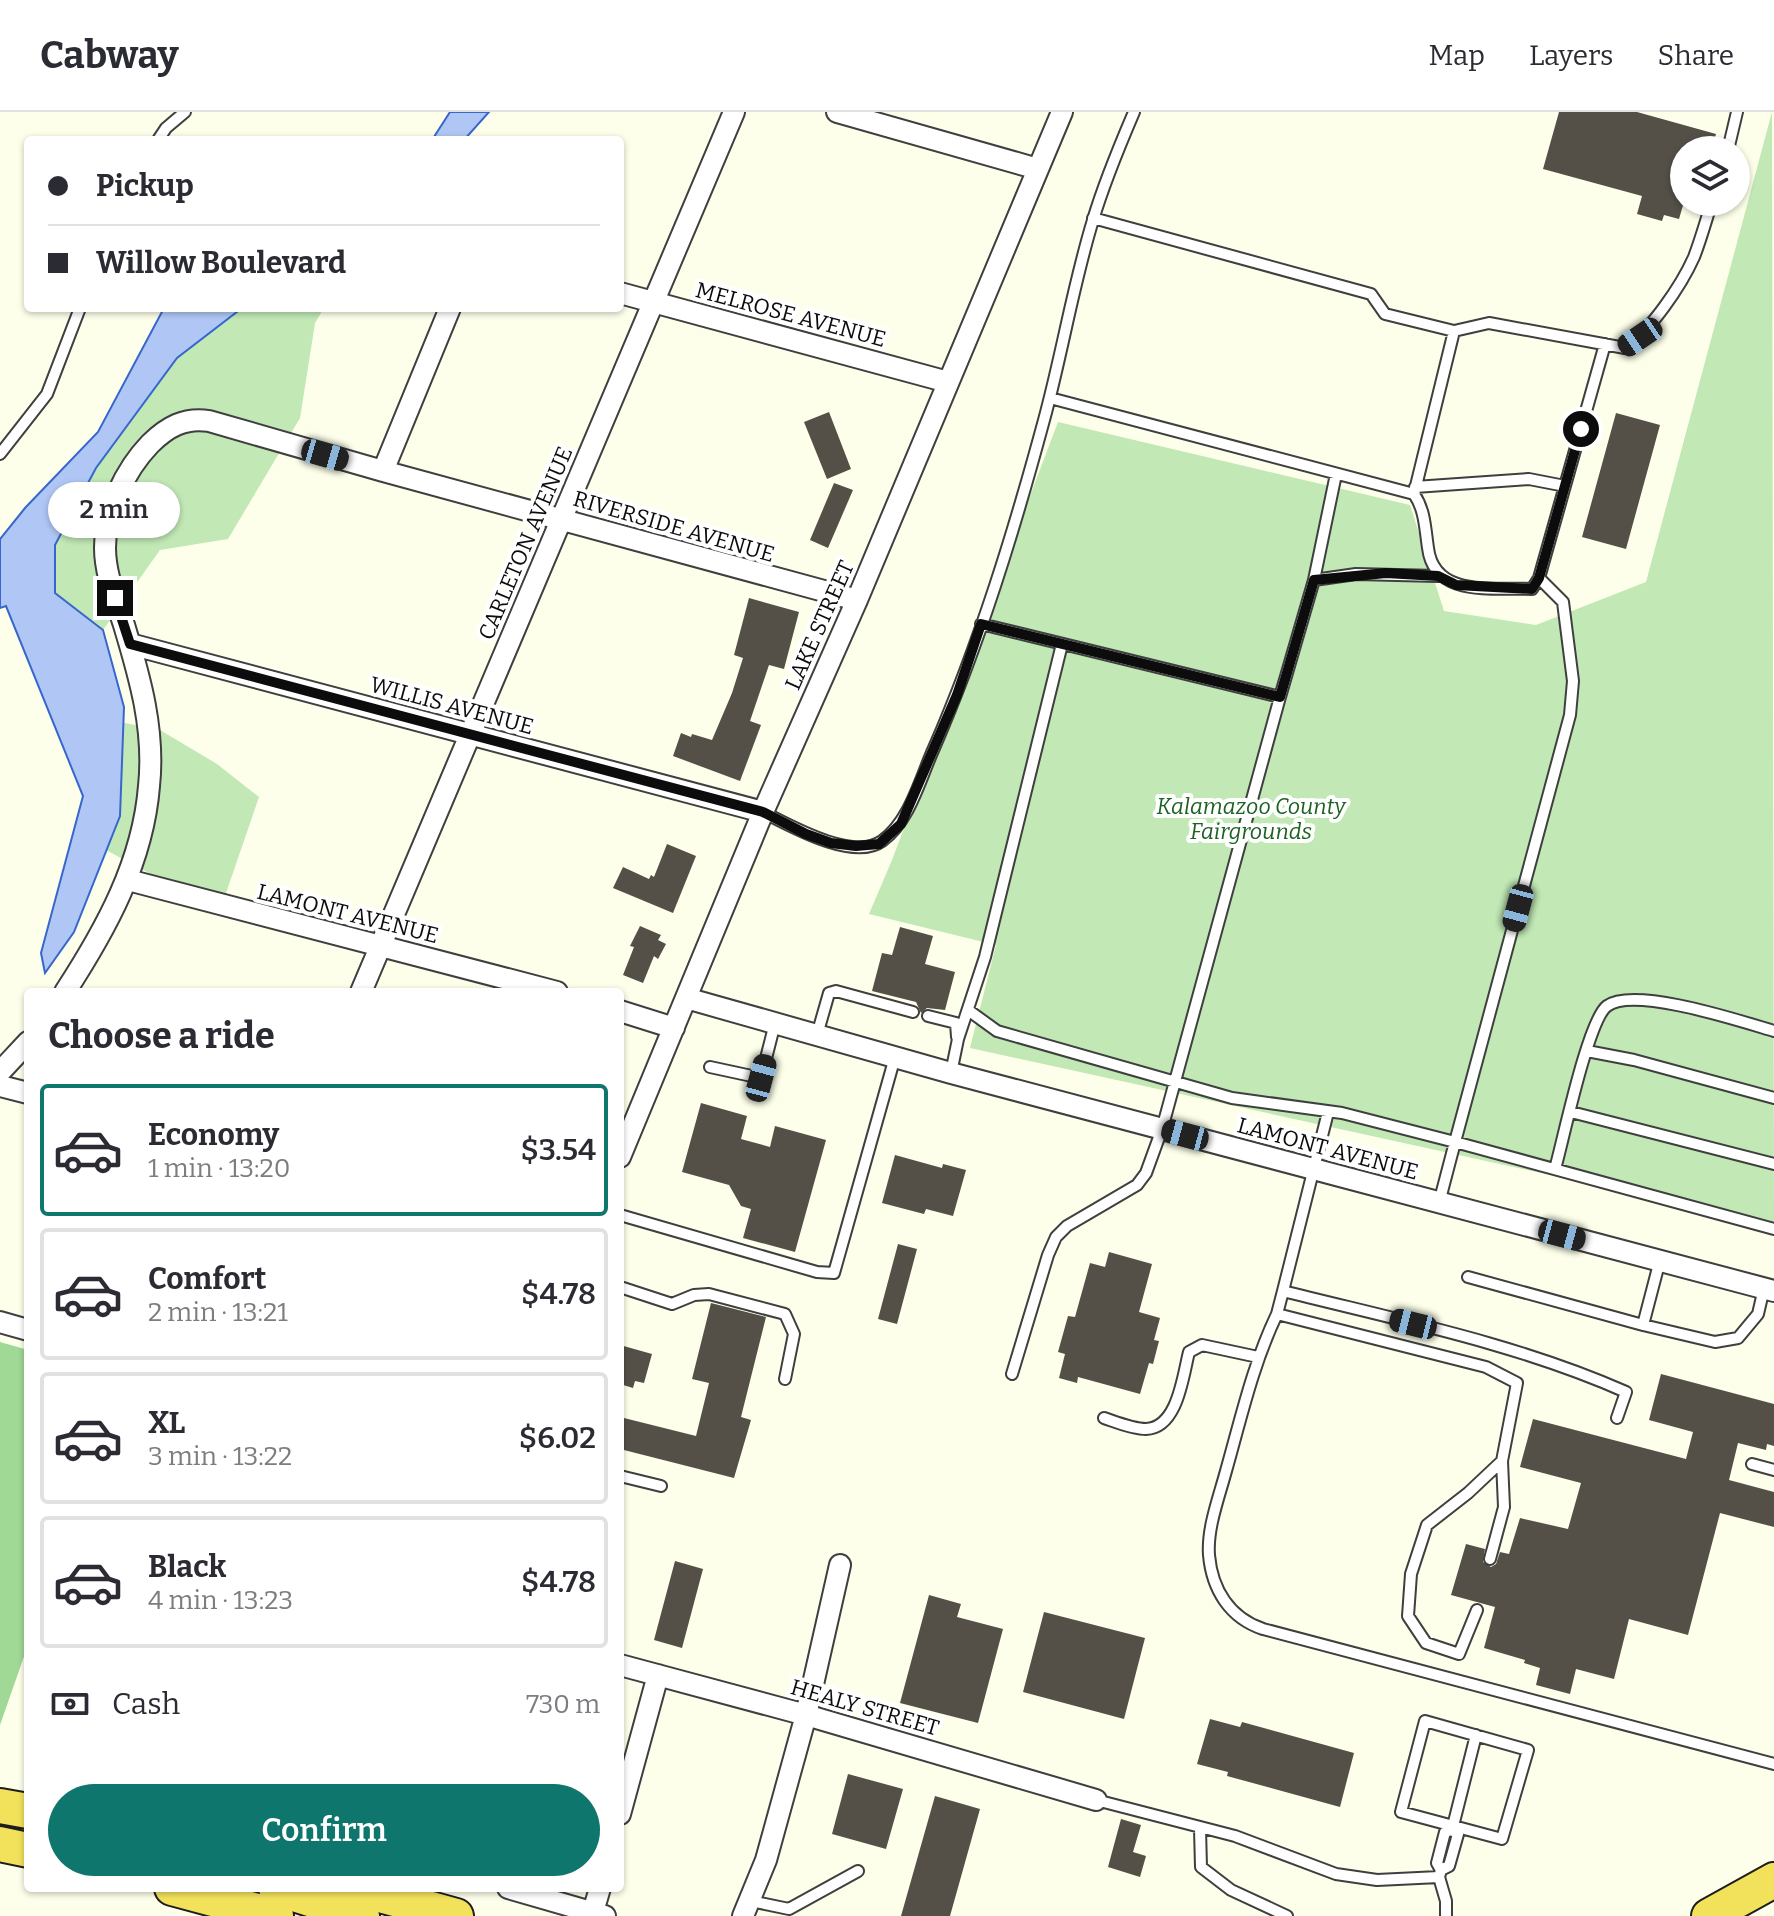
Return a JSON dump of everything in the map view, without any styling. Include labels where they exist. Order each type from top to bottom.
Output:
[{"type":"highway","points":[[0,1806],[24,1810]]},
{"type":"highway","points":[[0,1829],[24,1831]]},
{"type":"highway","points":[[0,1844],[24,1849]]},
{"type":"highway","points":[[1709,1916],[1774,1880]]},
{"type":"highway","points":[[187,1892],[276,1916]]},
{"type":"highway","points":[[369,1892],[456,1916]]},
{"type":"highway","points":[[297,1897],[362,1916]]},
{"type":"street","name":"CARLETON AVENUE","points":[[363,988],[734,112]]},
{"type":"street","points":[[837,112],[1038,169]]},
{"type":"street","name":"LAKE STREET","points":[[624,1147],[763,812],[857,600],[1062,112]]},
{"type":"street","name":"MELROSE AVENUE","points":[[624,294],[948,382]]},
{"type":"street","points":[[383,471],[448,312]]},
{"type":"street","name":"RIVERSIDE AVENUE","points":[[130,644],[108,574],[105,545],[109,518],[120,489],[145,450],[169,428],[198,419],[857,600]]},
{"type":"street","points":[[68,988],[128,880],[144,821],[152,756],[146,706],[130,644]]},
{"type":"street","name":"WILLIS AVENUE","points":[[130,644],[763,812]]},
{"type":"street","name":"LAMONT AVENUE","points":[[128,880],[506,985],[528,988]]},
{"type":"street","name":"LAMONT AVENUE","points":[[686,998],[951,1073],[1769,1290]]},
{"type":"street","points":[[624,1012],[674,1028]]},
{"type":"street","points":[[0,1072],[24,1046]]},
{"type":"street","points":[[0,1086],[24,1092]]},
{"type":"street","points":[[0,1322],[24,1329]]},
{"type":"street","points":[[747,1908],[766,1860],[806,1715],[840,1565]]},
{"type":"street","name":"HEALY STREET","points":[[624,1666],[806,1715],[1096,1800]]},
{"type":"street","points":[[624,1799],[658,1675]]},
{"type":"street","points":[[522,1892],[599,1914],[600,1892]]},
{"type":"lane","points":[[161,136],[185,112]]},
{"type":"lane","points":[[763,812],[806,834],[831,843],[856,846],[879,844],[901,824],[957,695],[1009,542],[1050,398],[1093,218],[1134,112]]},
{"type":"lane","points":[[1731,136],[1737,112]]},
{"type":"lane","points":[[1093,218],[1371,294],[1385,314],[1454,331],[1489,323],[1625,348],[1640,337],[1681,280],[1694,257],[1707,216]]},
{"type":"lane","points":[[0,454],[47,394],[78,312]]},
{"type":"lane","points":[[1438,576],[1429,561],[1422,507],[1415,490],[1454,331]]},
{"type":"lane","points":[[1314,580],[1356,574],[1438,576],[1456,585],[1532,589],[1539,578],[1605,344]]},
{"type":"lane","points":[[1050,398],[1336,474],[1415,490],[1529,479],[1565,486]]},
{"type":"lane","points":[[1012,1374],[1056,1237],[1067,1226],[1137,1185],[1146,1173],[1162,1129],[1314,580],[1336,474]]},
{"type":"lane","points":[[1439,1203],[1570,715],[1573,681],[1563,602],[1539,578]]},
{"type":"lane","points":[[981,624],[1280,697]]},
{"type":"lane","points":[[951,1073],[958,1039],[985,957],[1062,644]]},
{"type":"lane","points":[[817,1035],[829,993],[836,991],[913,1012]]},
{"type":"lane","points":[[1555,1169],[1597,1018],[1607,1006],[1628,1000],[1653,1000],[1774,1031]]},
{"type":"lane","points":[[968,1010],[997,1031],[1232,1098],[1328,1112],[1455,1142],[1774,1229]]},
{"type":"lane","points":[[928,1016],[956,1023],[958,1039]]},
{"type":"lane","points":[[710,1067],[761,1078],[775,1023]]},
{"type":"lane","points":[[1587,1051],[1634,1060],[1774,1098]]},
{"type":"lane","points":[[624,1216],[817,1272],[834,1273],[895,1057]]},
{"type":"lane","points":[[1328,1112],[1277,1314],[1258,1357],[1209,1542],[1214,1580],[1220,1594],[1237,1617],[1263,1629],[1774,1764]]},
{"type":"lane","points":[[1571,1112],[1774,1164]]},
{"type":"lane","points":[[1643,1325],[1660,1260]]},
{"type":"lane","points":[[1468,1277],[1715,1342],[1738,1338],[1758,1314],[1769,1290]]},
{"type":"lane","points":[[624,1288],[672,1304],[694,1295],[709,1294],[785,1314],[794,1334],[785,1379]]},
{"type":"lane","points":[[1283,1291],[1577,1370],[1626,1392],[1617,1418]]},
{"type":"lane","points":[[1277,1314],[1486,1367],[1517,1383],[1502,1461],[1504,1507],[1490,1559]]},
{"type":"lane","points":[[1104,1418],[1147,1429],[1168,1419],[1189,1352],[1202,1345],[1258,1357]]},
{"type":"lane","points":[[1477,1610],[1459,1654],[1426,1643],[1408,1616],[1411,1574],[1427,1525],[1502,1461]]},
{"type":"lane","points":[[1752,1464],[1774,1470]]},
{"type":"lane","points":[[624,1477],[661,1486]]},
{"type":"lane","points":[[1425,1721],[1528,1750],[1502,1839],[1452,1828],[1401,1812],[1425,1721]]},
{"type":"lane","points":[[1446,1916],[1446,1901],[1437,1863],[1445,1832],[1452,1828],[1476,1735]]},
{"type":"lane","points":[[1096,1800],[1235,1836],[1336,1874],[1377,1880],[1440,1874]]},
{"type":"lane","points":[[1200,1829],[1201,1867],[1231,1890],[1287,1916]]},
{"type":"lane","points":[[747,1908],[789,1909],[858,1871]]},
{"type":"green space","name":"Kalamazoo County Fairgrounds","points":[[1772,112],[1774,1224],[970,1048],[996,945],[869,914],[1058,422],[1410,505],[1444,611],[1536,625],[1646,582],[1744,216],[1750,216],[1750,194]]},
{"type":"green space","points":[[187,312],[322,312],[315,323],[300,418],[228,539],[160,550],[103,630],[52,630],[26,563]]},
{"type":"green space","points":[[120,722],[160,730],[217,764],[259,797],[225,896],[175,887],[104,849]]},
{"type":"green space","points":[[0,1342],[24,1349],[24,1656],[0,1725]]},
{"type":"water","points":[[450,112],[489,112],[468,136],[435,136]]},
{"type":"water","points":[[162,312],[237,312],[177,358],[96,468],[55,545],[55,593],[103,630],[124,707],[120,816],[74,932],[45,973],[41,953],[83,796],[6,606],[0,608],[0,539],[25,508],[98,432]]},
{"type":"building","points":[[1559,112],[1637,112],[1716,134],[1670,136],[1670,216],[1680,216],[1679,219],[1664,215],[1662,221],[1637,214],[1642,196],[1543,169]]},
{"type":"building","points":[[829,412],[851,469],[827,479],[804,422]]},
{"type":"building","points":[[1616,413],[1660,425],[1626,549],[1582,537]]},
{"type":"building","points":[[834,483],[853,490],[828,548],[810,540]]},
{"type":"building","points":[[749,598],[799,612],[784,669],[769,665],[750,721],[761,725],[740,781],[673,756],[681,733],[712,740],[743,658],[734,655]]},
{"type":"building","points":[[667,844],[696,856],[673,913],[613,888],[623,867],[649,879],[651,875],[654,877]]},
{"type":"building","points":[[640,926],[661,935],[658,940],[666,944],[658,959],[654,956],[643,983],[623,975],[634,947],[630,946]]},
{"type":"building","points":[[900,927],[933,936],[925,964],[955,972],[945,1010],[927,1008],[921,1013],[916,1002],[872,991],[882,953],[892,955]]},
{"type":"building","points":[[701,1103],[747,1116],[741,1139],[770,1147],[775,1126],[826,1140],[795,1252],[743,1238],[751,1209],[741,1206],[729,1185],[682,1172]]},
{"type":"building","points":[[895,1155],[942,1168],[943,1164],[966,1170],[953,1216],[926,1209],[924,1214],[882,1203]]},
{"type":"building","points":[[898,1244],[917,1249],[897,1324],[878,1319]]},
{"type":"building","points":[[1109,1252],[1152,1264],[1139,1312],[1160,1318],[1154,1340],[1159,1341],[1140,1394],[1078,1377],[1077,1383],[1059,1378],[1065,1354],[1058,1352],[1068,1316],[1075,1317],[1090,1263],[1105,1267]]},
{"type":"building","points":[[711,1303],[766,1317],[741,1417],[751,1420],[734,1478],[624,1450],[624,1418],[696,1436],[709,1383],[692,1379]]},
{"type":"building","points":[[624,1346],[652,1354],[644,1383],[635,1381],[633,1388],[624,1385]]},
{"type":"building","points":[[1661,1374],[1774,1404],[1774,1446],[1767,1444],[1766,1450],[1738,1443],[1729,1480],[1774,1492],[1774,1527],[1720,1513],[1688,1635],[1629,1619],[1614,1679],[1576,1669],[1570,1694],[1536,1685],[1540,1668],[1524,1663],[1525,1660],[1484,1648],[1495,1607],[1451,1595],[1466,1544],[1485,1549],[1483,1562],[1491,1567],[1496,1564],[1500,1552],[1509,1554],[1520,1518],[1568,1529],[1581,1483],[1520,1467],[1533,1419],[1686,1459],[1693,1432],[1649,1420]]},
{"type":"building","points":[[675,1561],[703,1569],[682,1648],[654,1640]]},
{"type":"building","points":[[929,1595],[961,1604],[957,1617],[1003,1629],[978,1723],[900,1703]]},
{"type":"building","points":[[1044,1612],[1145,1638],[1124,1719],[1023,1692]]},
{"type":"building","points":[[1210,1719],[1240,1727],[1242,1722],[1354,1753],[1340,1807],[1227,1776],[1228,1772],[1197,1764]]},
{"type":"building","points":[[848,1774],[903,1789],[886,1849],[832,1834]]},
{"type":"building","points":[[935,1796],[980,1809],[950,1916],[901,1916]]},
{"type":"building","points":[[1121,1819],[1141,1825],[1133,1852],[1146,1856],[1140,1877],[1108,1867]]},
{"type":"route","points":[[115,598],[130,644],[763,812],[831,843],[856,846],[879,844],[901,824],[957,695],[981,624],[1280,697],[1314,580],[1386,573],[1438,576],[1456,585],[1532,589],[1539,578],[1581,429]]}]
